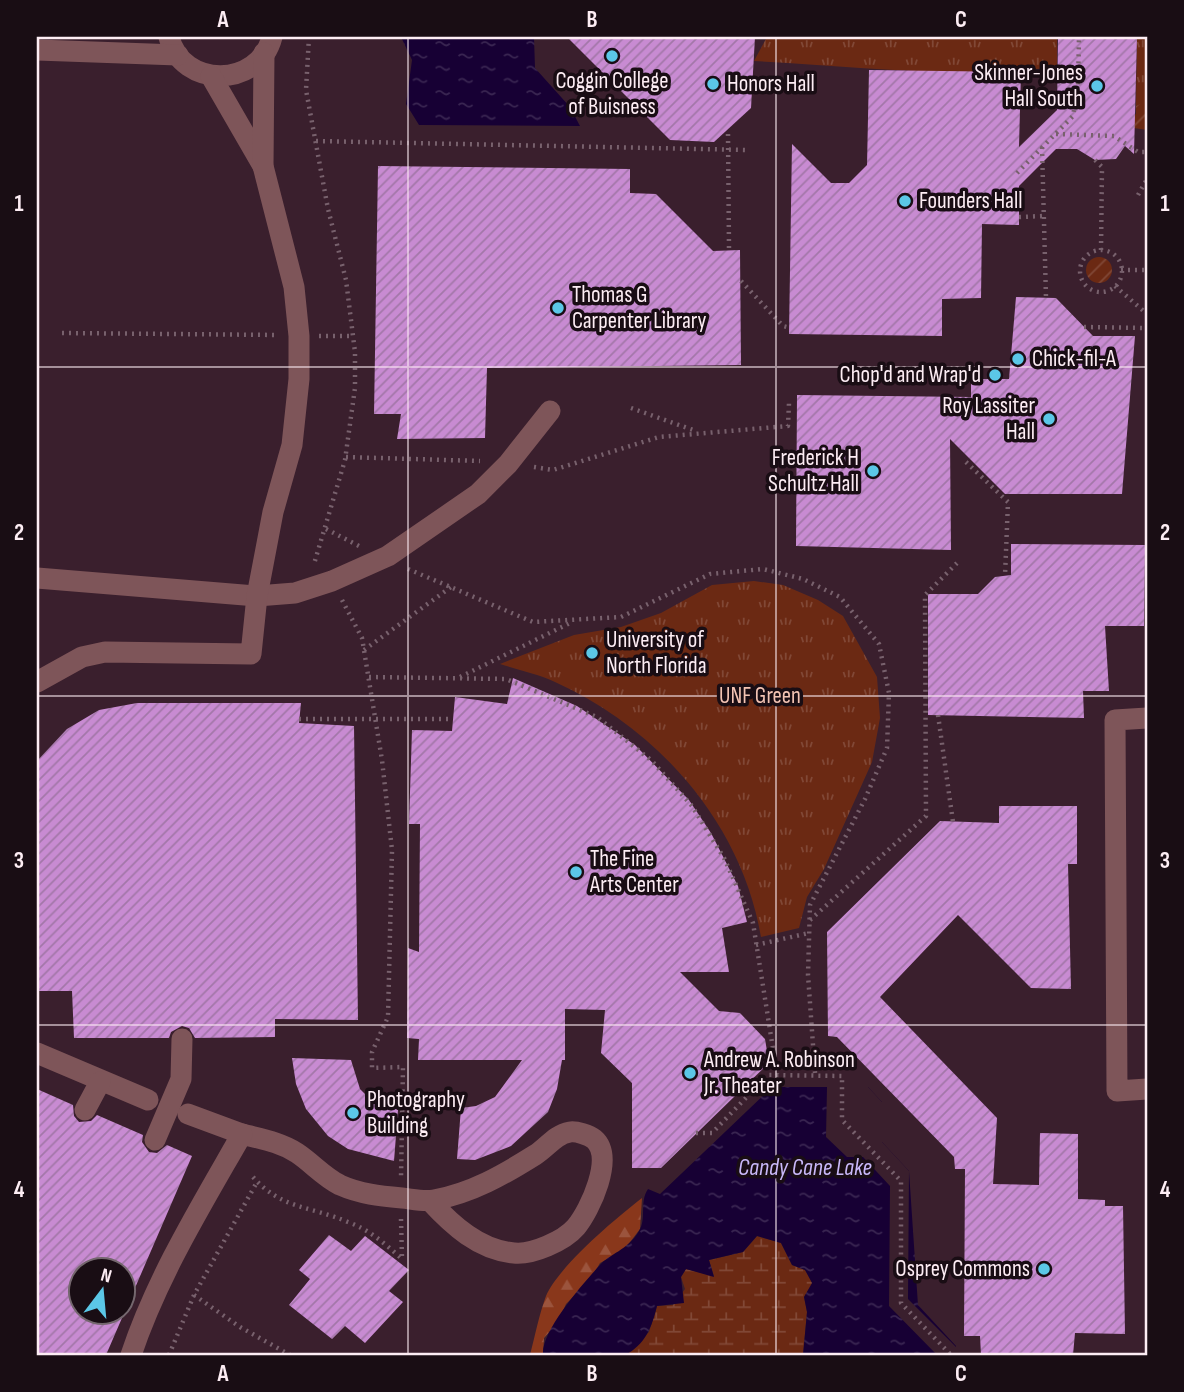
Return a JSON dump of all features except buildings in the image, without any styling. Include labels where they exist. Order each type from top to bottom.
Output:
[{"type":"street","points":[[37,50],[173,46],[199,72],[211,76],[243,72],[268,45]]},
{"type":"street","points":[[263,166],[268,45]]},
{"type":"street","points":[[37,682],[82,657],[105,652],[251,654],[257,596],[273,512],[292,444],[299,379],[299,336],[294,287],[263,166],[211,76]]},
{"type":"street","points":[[37,578],[257,596],[295,593],[332,581],[382,558],[478,494],[508,464],[550,411]]},
{"type":"street","points":[[1147,718],[1115,720],[1117,1091],[1147,1089]]},
{"type":"street","points":[[155,1140],[181,1079],[183,1039]]},
{"type":"street","points":[[37,1053],[100,1082],[148,1100]]},
{"type":"street","points":[[85,1110],[100,1082]]},
{"type":"street","points":[[188,1114],[276,1143],[297,1153],[339,1184],[370,1195],[430,1201],[459,1194],[498,1179],[539,1152],[555,1137],[573,1131],[593,1138],[601,1147],[602,1175],[590,1205],[575,1228],[548,1245],[515,1254],[480,1244],[451,1224],[430,1201]]},
{"type":"street","points":[[131,1355],[142,1323],[185,1233],[242,1134]]},
{"type":"path","points":[[253,1177],[268,1195],[281,1202],[349,1222],[376,1235],[402,1259],[403,1067],[372,1068],[372,1052],[387,1017],[392,850],[362,638],[332,581],[313,567],[346,457],[355,388],[353,336],[346,280],[328,209],[306,90],[309,37]]},
{"type":"path","points":[[1017,173],[1073,116],[1078,87],[1079,37]]},
{"type":"path","points":[[728,134],[729,248]]},
{"type":"path","points":[[1055,134],[1114,136],[1138,152],[1147,152]]},
{"type":"path","points":[[316,141],[747,150]]},
{"type":"path","points":[[1042,147],[1046,298]]},
{"type":"path","points":[[1094,160],[1102,167],[1101,250]]},
{"type":"path","points":[[1138,195],[1147,179]]},
{"type":"path","points":[[1019,217],[1044,216]]},
{"type":"path","points":[[1101,250],[1115,257],[1121,270],[1115,286]]},
{"type":"path","points":[[1101,250],[1084,259],[1080,265],[1081,278],[1096,291],[1115,286]]},
{"type":"path","points":[[1121,270],[1147,270]]},
{"type":"path","points":[[741,281],[783,326],[791,328]]},
{"type":"path","points":[[1115,286],[1147,314]]},
{"type":"path","points":[[1084,327],[1147,328]]},
{"type":"path","points":[[62,333],[353,336]]},
{"type":"path","points":[[346,457],[508,464],[553,470],[638,441],[698,432],[788,426],[789,404]]},
{"type":"path","points":[[631,408],[698,432]]},
{"type":"path","points":[[966,461],[1008,502],[1004,576]]},
{"type":"path","points":[[326,529],[382,558],[533,621],[621,617],[710,574],[762,569],[803,579],[840,597],[879,644],[889,693],[887,748],[865,799],[810,905],[808,975],[815,1073]]},
{"type":"path","points":[[810,920],[926,816],[925,595],[957,563]]},
{"type":"path","points":[[364,650],[452,587]]},
{"type":"path","points":[[460,677],[574,620]]},
{"type":"path","points":[[369,677],[506,679],[597,716],[652,761],[692,806],[724,858],[753,923],[777,1074]]},
{"type":"path","points":[[938,715],[953,822]]},
{"type":"path","points":[[299,719],[453,719]]},
{"type":"path","points":[[756,944],[809,933]]},
{"type":"path","points":[[696,1133],[712,1133],[768,1074],[815,1073],[842,1076],[842,1119],[901,1181],[901,1303],[951,1355]]},
{"type":"path","points":[[169,1355],[194,1295],[257,1182]]},
{"type":"path","points":[[194,1295],[240,1328],[290,1355]]},
{"type":"green space","points":[[767,37],[1057,37],[1057,67],[943,72],[754,61]]},
{"type":"green space","points":[[1137,37],[1145,37],[1147,103],[1136,106]]},
{"type":"green space","points":[[1145,102],[1147,130],[1134,128],[1125,122],[1136,114],[1136,106]]},
{"type":"green space","points":[[1099,257],[1108,261],[1112,270],[1108,279],[1099,283],[1090,279],[1086,270],[1090,261]]},
{"type":"green space","name":"UNF Green","points":[[754,581],[783,585],[818,600],[843,616],[877,677],[880,718],[872,762],[824,869],[807,897],[799,928],[761,937],[751,896],[735,856],[715,819],[690,785],[661,754],[628,726],[593,702],[548,679],[500,664],[574,635],[621,627],[661,613],[712,585]]},
{"type":"green space","points":[[642,1198],[640,1229],[624,1250],[600,1263],[590,1280],[566,1304],[558,1322],[544,1338],[543,1355],[530,1355],[546,1296],[553,1284],[589,1243]]},
{"type":"green space","points":[[757,1236],[781,1243],[792,1265],[805,1270],[813,1283],[804,1297],[807,1312],[803,1355],[625,1355],[649,1332],[657,1306],[673,1305],[685,1289],[681,1277],[686,1269],[714,1276],[709,1260],[743,1252]]},
{"type":"water","points":[[401,37],[534,37],[535,68],[570,107],[580,126],[419,125],[406,104],[412,60]]},
{"type":"water","name":"Candy Cane Lake","points":[[772,1087],[868,1087],[882,1102],[882,1142],[909,1171],[918,1305],[956,1346],[956,1355],[803,1355],[807,1312],[804,1297],[812,1283],[805,1270],[792,1265],[781,1243],[757,1236],[743,1252],[709,1260],[714,1277],[686,1269],[681,1277],[684,1303],[657,1306],[647,1335],[625,1355],[543,1355],[544,1345],[555,1321],[573,1296],[603,1262],[629,1243],[639,1231],[648,1189],[660,1194]]},
{"type":"pier","points":[[827,1087],[868,1087],[882,1102],[882,1142],[909,1171],[908,1299],[956,1347],[956,1355],[937,1355],[889,1306],[890,1186],[863,1157],[847,1157],[826,1137]]},
{"type":"place","name":"Coggin College of Buisness","points":[[612,56]]},
{"type":"place","name":"Honors Hall","points":[[713,84]]},
{"type":"place","name":"Skinner-Jones Hall South","points":[[1097,86]]},
{"type":"place","name":"Founders Hall","points":[[905,201]]},
{"type":"place","name":"Thomas G Carpenter Library","points":[[558,308]]},
{"type":"place","name":"Chick-fil-A","points":[[1018,359]]},
{"type":"place","name":"Chop'd and Wrap'd","points":[[995,375]]},
{"type":"place","name":"Roy Lassiter Hall","points":[[1049,419]]},
{"type":"place","name":"Frederick H Schultz Hall","points":[[873,471]]},
{"type":"place","name":"University of North Florida","points":[[592,653]]},
{"type":"place","name":"The Fine Arts Center","points":[[576,872]]},
{"type":"place","name":"Andrew A. Robinson Jr. Theater","points":[[690,1073]]},
{"type":"place","name":"Photography Building","points":[[353,1113]]},
{"type":"place","name":"Osprey Commons","points":[[1044,1269]]}]
